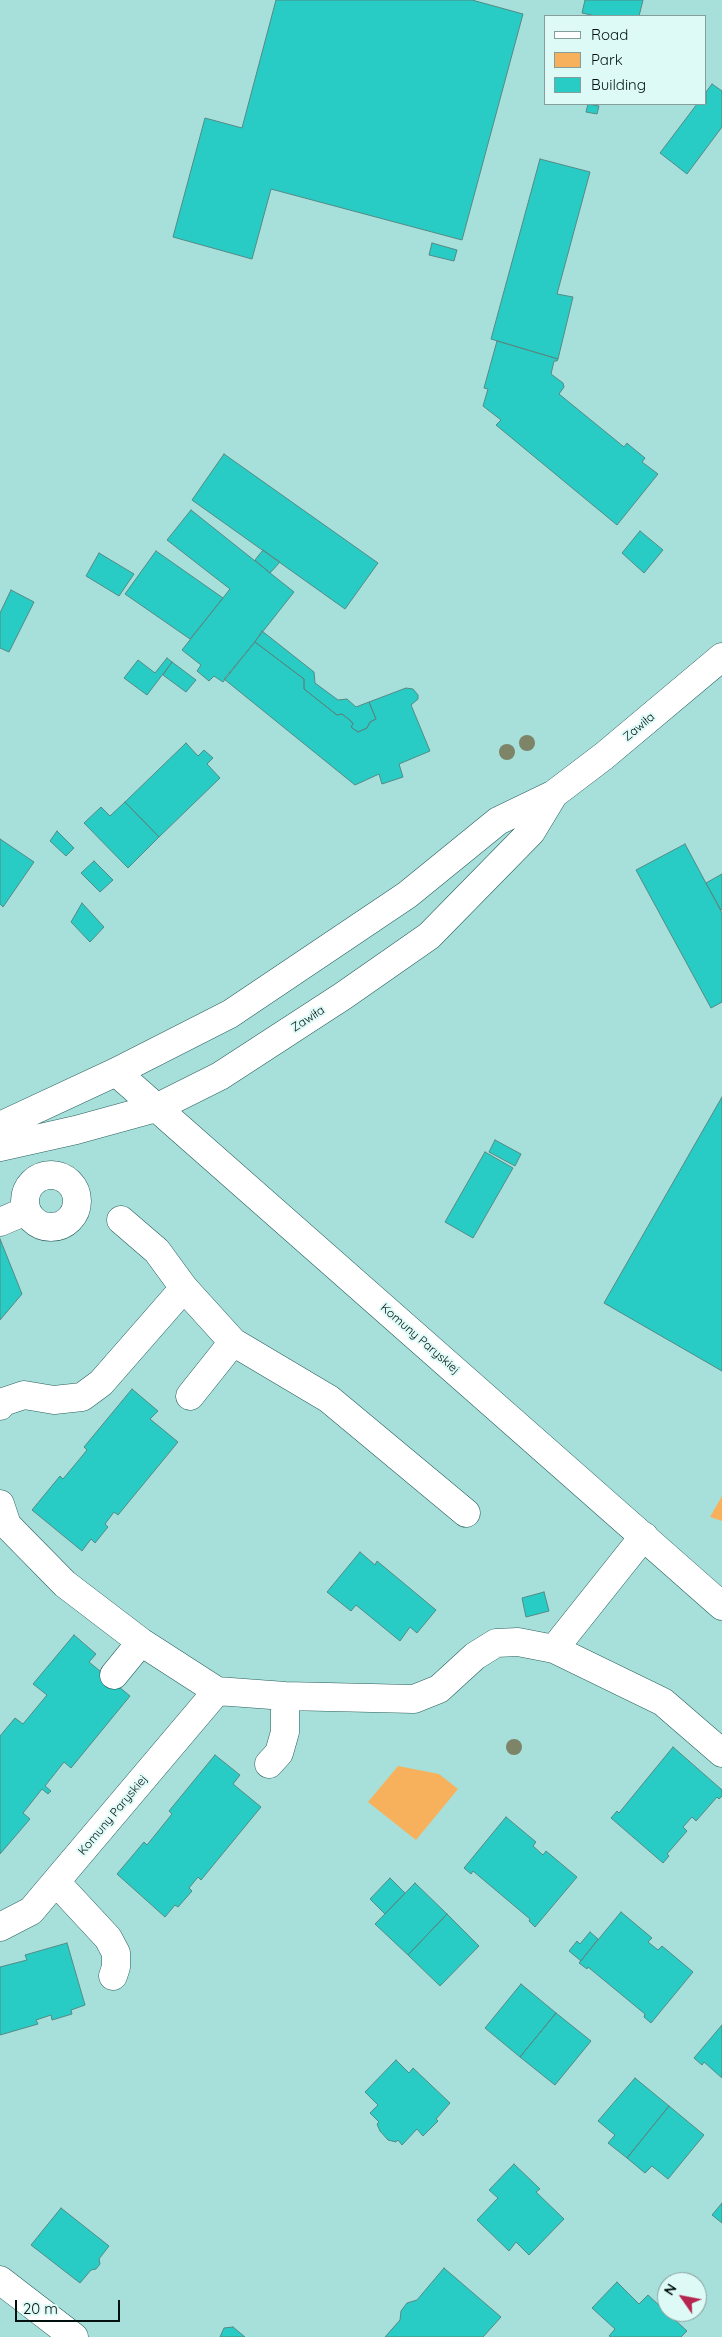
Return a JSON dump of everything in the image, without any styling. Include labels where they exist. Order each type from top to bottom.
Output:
[{"type":"street","name":"Zawiła","points":[[0,1126],[116,1072],[230,1014],[407,895],[498,821],[554,794],[604,756],[722,657]]},
{"type":"street","name":"Zawiła","points":[[0,1148],[156,1108],[220,1076],[343,996],[429,936],[531,832],[554,794]]},
{"type":"street","name":"Komuny Paryskiej","points":[[116,1072],[722,1606]]},
{"type":"street","points":[[0,1222],[26,1211]]},
{"type":"street","points":[[120,1220],[158,1251],[184,1288],[233,1342],[329,1399],[466,1513]]},
{"type":"street","points":[[0,1406],[3,1402],[24,1395],[54,1400],[82,1397],[101,1383],[184,1288]]},
{"type":"street","points":[[190,1396],[233,1342]]},
{"type":"street","points":[[2,1521],[65,1584],[141,1642],[217,1691],[285,1696],[414,1699],[439,1689],[475,1656],[496,1643],[518,1642],[554,1650],[663,1702],[722,1753]]},
{"type":"street","points":[[554,1650],[644,1536]]},
{"type":"street","points":[[114,1675],[141,1642]]},
{"type":"street","name":"Komuny Paryskiej","points":[[0,1927],[31,1911],[217,1691]]},
{"type":"street","points":[[269,1764],[279,1753],[285,1732],[285,1696]]},
{"type":"street","points":[[56,1882],[108,1938],[116,1953],[116,1968],[113,1976]]},
{"type":"street","points":[[0,2280],[74,2337]]},
{"type":"green space","points":[[722,1496],[722,1521],[710,1517]]},
{"type":"green space","points":[[398,1766],[439,1774],[458,1789],[416,1840],[368,1802]]},
{"type":"building","points":[[276,0],[472,0],[523,14],[462,240],[271,189],[252,259],[173,237],[205,118],[242,128]]},
{"type":"building","points":[[585,0],[643,0],[639,15],[591,15],[582,13]]},
{"type":"building","points":[[712,84],[722,91],[722,127],[687,174],[660,153],[696,105],[707,105],[707,91]]},
{"type":"building","points":[[588,105],[599,106],[597,114],[586,112]]},
{"type":"building","points":[[540,159],[590,172],[557,294],[573,297],[558,359],[491,339]]},
{"type":"building","points":[[432,243],[457,250],[454,261],[429,255]]},
{"type":"building","points":[[497,341],[558,359],[554,361],[551,374],[563,383],[564,387],[559,394],[624,447],[627,443],[645,458],[642,462],[658,474],[617,525],[496,425],[501,420],[483,406],[488,389],[484,388]]},
{"type":"building","points":[[224,454],[378,563],[345,609],[192,500]]},
{"type":"building","points":[[191,510],[294,592],[223,682],[214,676],[209,681],[197,671],[201,665],[182,650],[230,589],[167,540]]},
{"type":"building","points":[[640,531],[663,550],[644,573],[622,553]]},
{"type":"building","points":[[263,550],[280,562],[270,573],[255,560]]},
{"type":"building","points":[[156,551],[223,598],[190,639],[125,594]]},
{"type":"building","points":[[99,553],[134,574],[119,596],[86,576]]},
{"type":"building","points":[[11,590],[34,602],[9,652],[0,648],[0,613]]},
{"type":"building","points":[[262,631],[314,672],[315,683],[338,700],[347,699],[356,707],[369,702],[376,719],[370,722],[367,728],[358,732],[351,727],[353,724],[351,721],[342,714],[337,715],[304,689],[304,679],[255,642]]},
{"type":"building","points":[[255,642],[304,679],[304,689],[337,715],[342,714],[351,721],[353,724],[351,727],[358,732],[367,728],[370,722],[376,719],[369,702],[406,688],[413,689],[418,695],[418,699],[411,705],[430,751],[399,764],[403,777],[382,784],[379,774],[355,785],[224,679]]},
{"type":"building","points":[[167,658],[172,662],[147,695],[124,678],[138,660],[155,673]]},
{"type":"building","points":[[172,662],[196,680],[186,692],[163,675]]},
{"type":"building","points":[[186,743],[198,756],[204,750],[213,758],[207,764],[220,778],[159,837],[125,802]]},
{"type":"building","points":[[125,802],[159,837],[128,868],[84,823],[101,807],[110,816]]},
{"type":"building","points":[[57,831],[74,848],[66,856],[50,841]]},
{"type":"building","points":[[0,839],[34,862],[3,907],[0,904]]},
{"type":"building","points":[[685,844],[722,913],[722,1002],[711,1008],[636,870]]},
{"type":"building","points":[[94,861],[113,880],[100,892],[81,873]]},
{"type":"building","points":[[722,874],[722,909],[721,910],[706,883]]},
{"type":"building","points":[[82,903],[104,927],[90,942],[71,922]]},
{"type":"building","points":[[722,1097],[722,1371],[604,1303]]},
{"type":"building","points":[[495,1140],[521,1154],[515,1166],[489,1152]]},
{"type":"building","points":[[485,1152],[513,1168],[473,1238],[445,1222]]},
{"type":"building","points":[[0,1239],[22,1294],[0,1320]]},
{"type":"building","points":[[132,1389],[158,1411],[150,1419],[178,1442],[118,1515],[114,1512],[105,1524],[108,1527],[95,1543],[91,1539],[82,1551],[32,1510],[60,1476],[63,1479],[78,1461],[87,1450],[84,1447]]},
{"type":"building","points":[[360,1552],[375,1565],[377,1561],[436,1610],[417,1633],[410,1627],[400,1641],[356,1605],[351,1611],[327,1592]]},
{"type":"building","points":[[544,1592],[549,1611],[526,1617],[522,1598]]},
{"type":"building","points":[[74,1635],[96,1654],[89,1662],[130,1696],[71,1768],[64,1762],[45,1786],[51,1791],[48,1794],[42,1789],[23,1813],[30,1819],[0,1854],[0,1736],[15,1718],[23,1724],[47,1695],[33,1684]]},
{"type":"building","points":[[673,1747],[722,1790],[722,1796],[719,1799],[717,1797],[696,1821],[692,1817],[683,1827],[687,1831],[667,1854],[669,1856],[663,1863],[611,1818],[617,1811],[619,1813]]},
{"type":"building","points":[[215,1755],[240,1775],[233,1784],[261,1807],[201,1880],[198,1877],[189,1888],[192,1891],[178,1907],[175,1905],[165,1917],[117,1874],[144,1842],[147,1845],[172,1814],[169,1811]]},
{"type":"building","points":[[506,1817],[536,1842],[533,1846],[543,1855],[546,1851],[577,1877],[535,1927],[529,1921],[530,1919],[473,1871],[471,1874],[464,1868]]},
{"type":"building","points":[[390,1878],[405,1893],[385,1914],[370,1899]]},
{"type":"building","points":[[415,1883],[447,1914],[408,1955],[375,1924]]},
{"type":"building","points":[[621,1912],[652,1938],[648,1942],[658,1950],[662,1946],[693,1972],[651,2023],[644,2017],[645,2014],[588,1967],[587,1969],[579,1963]]},
{"type":"building","points":[[447,1914],[479,1946],[440,1986],[408,1955]]},
{"type":"building","points":[[590,1932],[598,1939],[581,1961],[569,1951],[577,1941],[580,1944]]},
{"type":"building","points":[[67,1943],[85,2005],[71,2010],[72,2014],[52,2020],[51,2015],[36,2020],[38,2024],[0,2035],[0,1967],[27,1960],[25,1955]]},
{"type":"building","points":[[521,1984],[556,2013],[520,2057],[485,2028]]},
{"type":"building","points":[[556,2013],[591,2041],[555,2085],[520,2057]]},
{"type":"building","points":[[722,2025],[722,2078],[704,2062],[702,2065],[694,2058]]},
{"type":"building","points":[[396,2060],[409,2073],[413,2068],[450,2103],[436,2119],[438,2121],[423,2136],[417,2129],[402,2145],[398,2140],[396,2142],[388,2140],[380,2131],[377,2124],[379,2122],[370,2113],[378,2105],[365,2092]]},
{"type":"building","points":[[635,2078],[669,2106],[627,2158],[608,2143],[615,2135],[598,2121]]},
{"type":"building","points":[[669,2106],[704,2135],[668,2179],[652,2166],[645,2173],[627,2158]]},
{"type":"building","points":[[514,2164],[540,2189],[536,2192],[564,2219],[529,2255],[516,2242],[509,2251],[477,2220],[498,2198],[489,2190]]},
{"type":"building","points":[[722,2203],[722,2223],[712,2215]]},
{"type":"building","points":[[61,2208],[109,2246],[99,2259],[100,2264],[96,2269],[91,2270],[80,2283],[31,2245]]},
{"type":"building","points":[[444,2268],[501,2317],[483,2337],[385,2337],[400,2320],[401,2311],[407,2303],[417,2300]]},
{"type":"building","points":[[617,2282],[639,2304],[648,2295],[657,2303],[657,2322],[677,2322],[687,2331],[681,2337],[611,2337],[609,2336],[615,2329],[592,2308]]},
{"type":"building","points":[[233,2327],[245,2337],[220,2337],[224,2328]]}]
